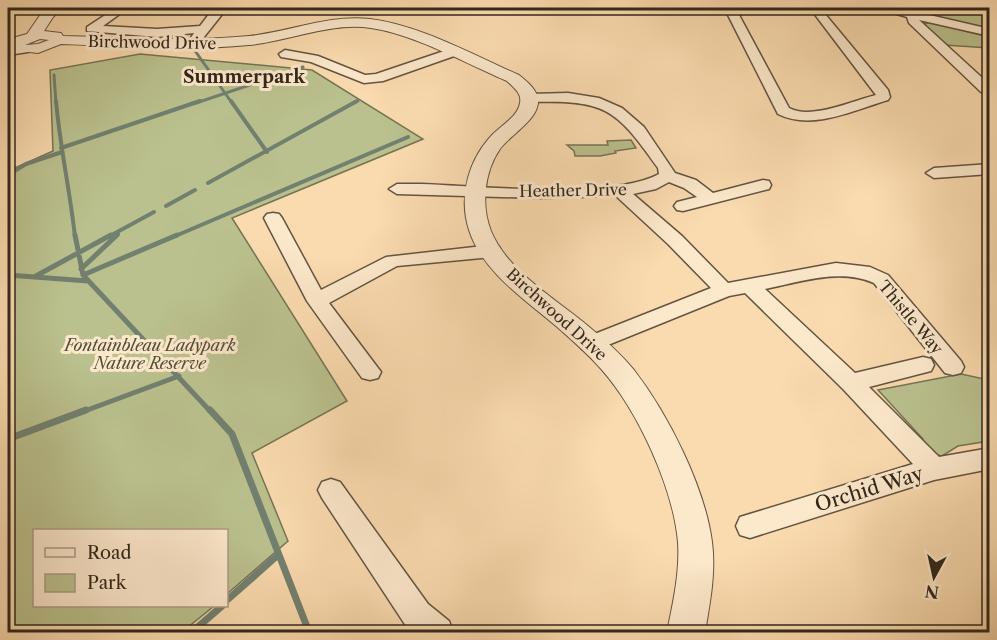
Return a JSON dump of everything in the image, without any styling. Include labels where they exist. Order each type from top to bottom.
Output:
[{"type":"street","points":[[8,51],[21,42],[48,14],[57,8]]},
{"type":"street","points":[[123,8],[91,29],[197,37],[217,10],[222,8]]},
{"type":"street","points":[[751,8],[733,13],[783,111],[793,116],[812,117],[883,97],[883,93],[815,8]]},
{"type":"street","points":[[881,8],[990,33]]},
{"type":"street","points":[[912,14],[913,21],[986,89]]},
{"type":"street","name":"Birchwood Drive","points":[[21,42],[52,35],[58,40],[197,37],[253,40],[315,26],[352,23],[400,29],[513,78],[523,85],[529,98],[528,109],[490,149],[481,168],[475,191],[476,216],[486,244],[512,277],[613,364],[647,415],[677,477],[693,529],[696,563],[686,633]]},
{"type":"street","points":[[285,54],[314,59],[364,79],[378,78],[453,52]]},
{"type":"street","points":[[529,98],[582,98],[610,108],[628,119],[666,168],[668,176],[690,184],[711,199]]},
{"type":"street","points":[[934,173],[983,169],[990,182]]},
{"type":"street","name":"Heather Drive","points":[[397,189],[425,187],[475,191],[621,192],[661,182],[668,176]]},
{"type":"street","points":[[683,206],[764,185]]},
{"type":"street","points":[[621,192],[675,240],[724,290]]},
{"type":"street","points":[[273,218],[290,244],[296,265],[317,301],[370,372]]},
{"type":"street","points":[[317,301],[393,261],[492,250]]},
{"type":"street","name":"Thistle Way","points":[[591,344],[724,290],[836,269],[863,271],[881,279],[953,367]]},
{"type":"street","points":[[749,285],[852,383],[934,469]]},
{"type":"street","points":[[852,383],[923,365]]},
{"type":"street","name":"Orchid Way","points":[[750,526],[934,469],[990,458]]},
{"type":"street","points":[[331,490],[417,615],[438,633]]},
{"type":"green space","points":[[898,8],[989,8],[989,32]]},
{"type":"green space","points":[[929,22],[989,37],[989,48],[944,45],[923,25]]},
{"type":"green space","name":"Fontainbleau Ladypark Nature Reserve","points":[[140,54],[312,70],[423,139],[232,218],[347,401],[252,453],[288,541],[228,593],[228,529],[33,529],[33,607],[213,607],[182,632],[8,632],[8,171],[53,151],[50,70]]},
{"type":"green space","points":[[631,140],[636,148],[600,156],[575,156],[574,151],[567,145],[608,145],[607,141]]},
{"type":"green space","points":[[961,374],[989,380],[989,441],[958,446],[942,456],[932,454],[923,447],[923,439],[878,390]]},
{"type":"waterway","points":[[193,48],[225,93]]},
{"type":"waterway","points":[[225,93],[303,67]]},
{"type":"waterway","points":[[54,75],[56,103]]},
{"type":"waterway","points":[[196,103],[225,93]]},
{"type":"waterway","points":[[225,93],[232,103]]},
{"type":"waterway","points":[[56,101],[62,148]]},
{"type":"waterway","points":[[62,148],[200,101]]},
{"type":"waterway","points":[[231,101],[266,151]]},
{"type":"waterway","points":[[266,151],[357,101]]},
{"type":"waterway","points":[[354,103],[358,101]]},
{"type":"waterway","points":[[173,237],[408,137]]},
{"type":"waterway","points":[[62,148],[75,237]]},
{"type":"waterway","points":[[208,183],[266,151]]},
{"type":"waterway","points":[[8,175],[26,164],[62,152]]},
{"type":"waterway","points":[[166,206],[195,190]]},
{"type":"waterway","points":[[108,237],[154,212]]},
{"type":"waterway","points":[[75,235],[79,253]]},
{"type":"waterway","points":[[79,253],[111,235]]},
{"type":"waterway","points":[[82,268],[117,235]]},
{"type":"waterway","points":[[83,275],[177,235]]},
{"type":"waterway","points":[[34,277],[79,253]]},
{"type":"waterway","points":[[79,253],[82,268]]},
{"type":"waterway","points":[[82,268],[83,275]]},
{"type":"waterway","points":[[8,275],[34,277]]},
{"type":"waterway","points":[[83,275],[178,376]]},
{"type":"waterway","points":[[34,277],[88,281]]},
{"type":"waterway","points":[[82,412],[178,376]]},
{"type":"waterway","points":[[178,376],[211,412]]},
{"type":"waterway","points":[[8,439],[86,410]]},
{"type":"waterway","points":[[210,410],[232,434],[309,632]]},
{"type":"waterway","points":[[228,599],[278,555]]},
{"type":"waterway","points":[[192,632],[221,607]]},
{"type":"district","name":"Summerpark","points":[[244,77]]}]
